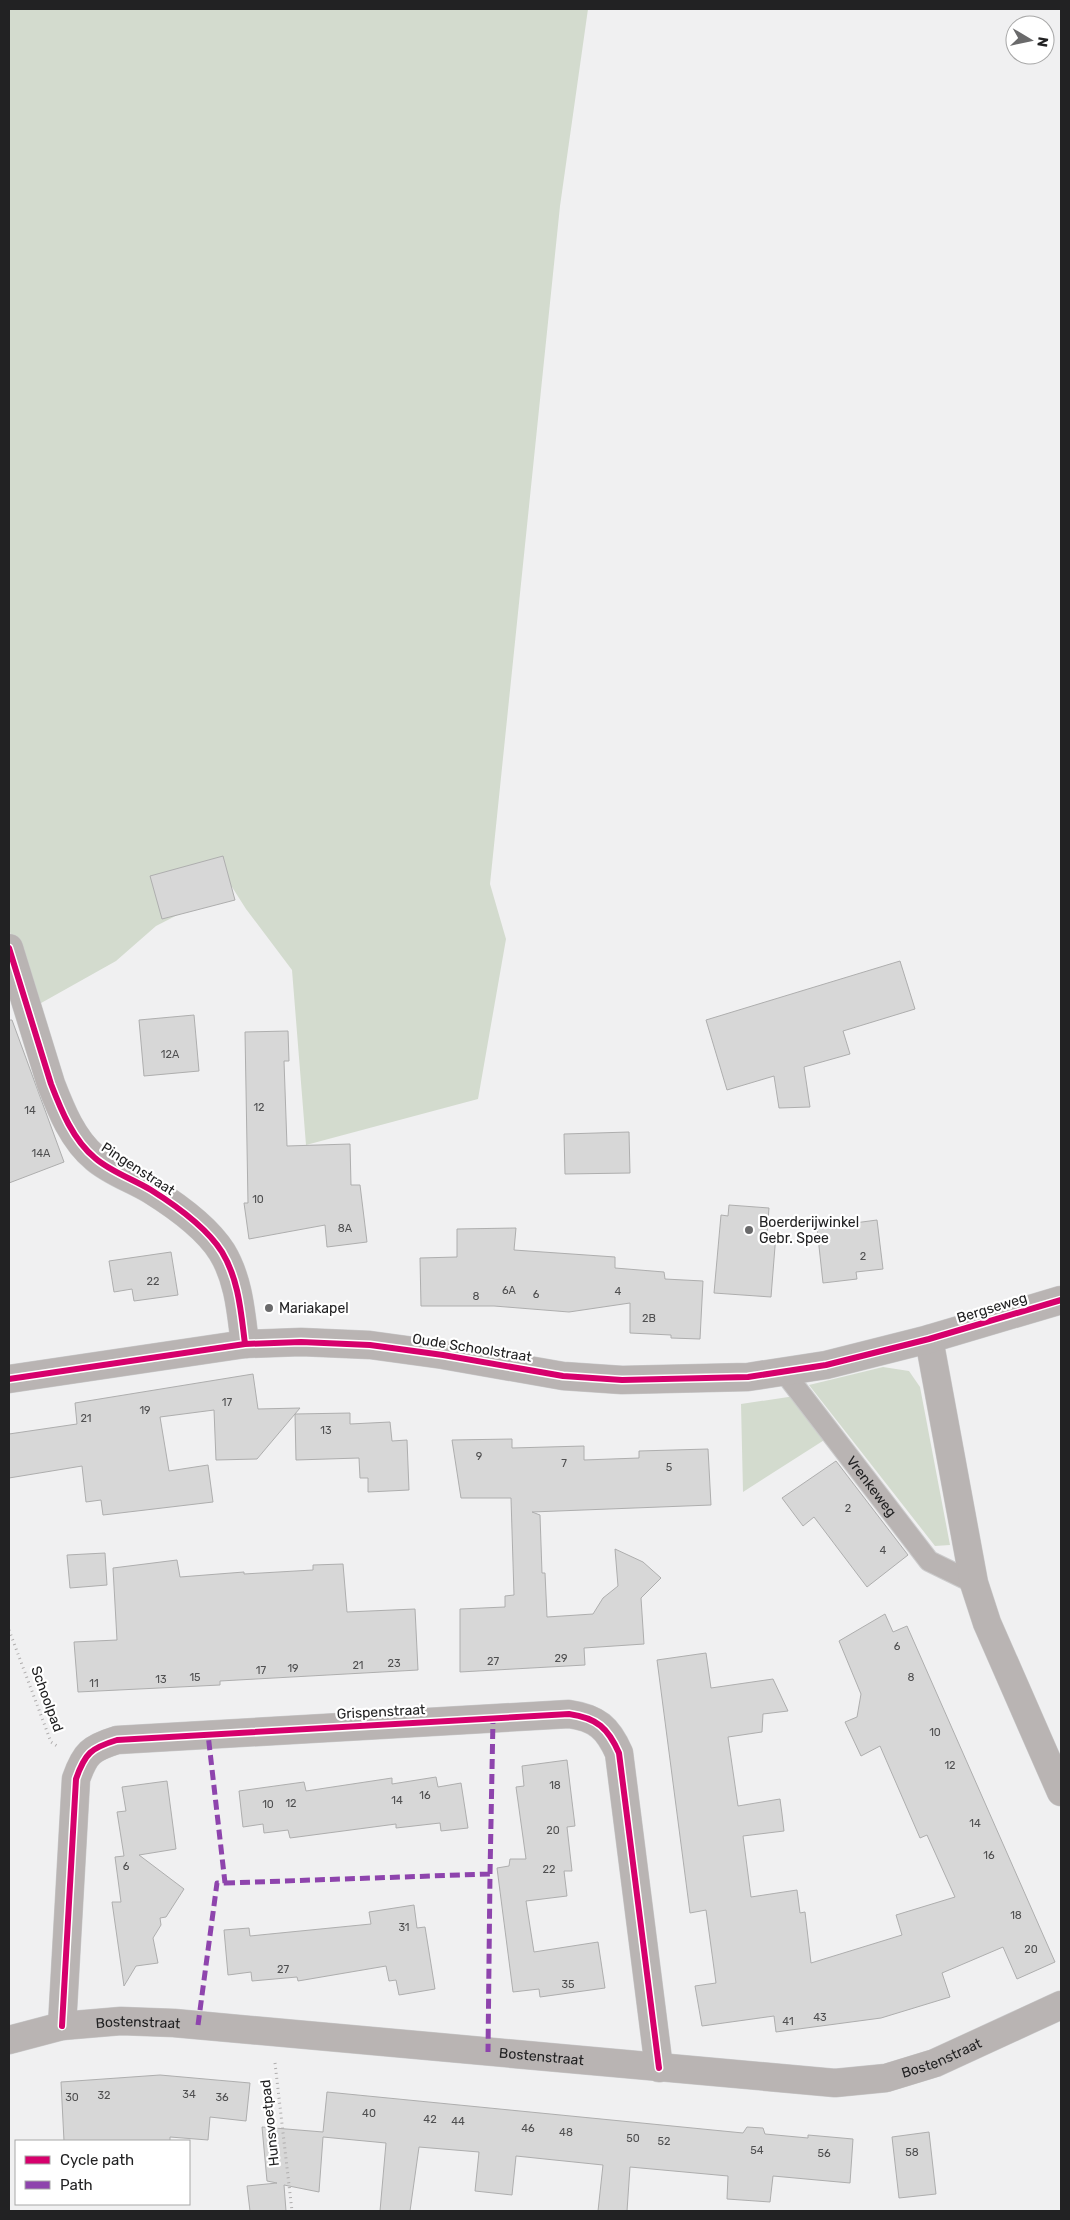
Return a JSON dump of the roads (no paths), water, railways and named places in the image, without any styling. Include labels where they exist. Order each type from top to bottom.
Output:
[{"type":"street","name":"Pingenstraat","points":[[9,948],[51,1084],[75,1135],[95,1158],[152,1190],[198,1225],[216,1243],[232,1272],[245,1344]]},
{"type":"street","name":"Bergseweg","points":[[929,1339],[1061,1300]]},
{"type":"street","name":"Oude Schoolstraat","points":[[9,1379],[245,1344],[301,1342],[370,1345],[443,1354],[563,1376],[622,1380],[710,1379],[784,1372],[826,1365],[929,1339]]},
{"type":"street","points":[[929,1339],[974,1583],[986,1623],[1061,1792]]},
{"type":"street","name":"Grispenstraat","points":[[62,2026],[76,1779],[82,1761],[96,1746],[117,1740],[569,1714],[586,1716],[598,1723],[611,1735],[619,1753],[659,2068]]},
{"type":"street","name":"Bostenstraat","points":[[9,2040],[62,2026],[122,2021],[174,2023],[835,2083],[886,2078],[935,2064],[1061,2006]]},
{"type":"lane","name":"Vrenkeweg","points":[[784,1372],[929,1561],[974,1583]]},
{"type":"place","name":"Boerderijwinkel Gebr. Spee","points":[[749,1230]]},
{"type":"place","name":"Mariakapel","points":[[269,1308]]}]
